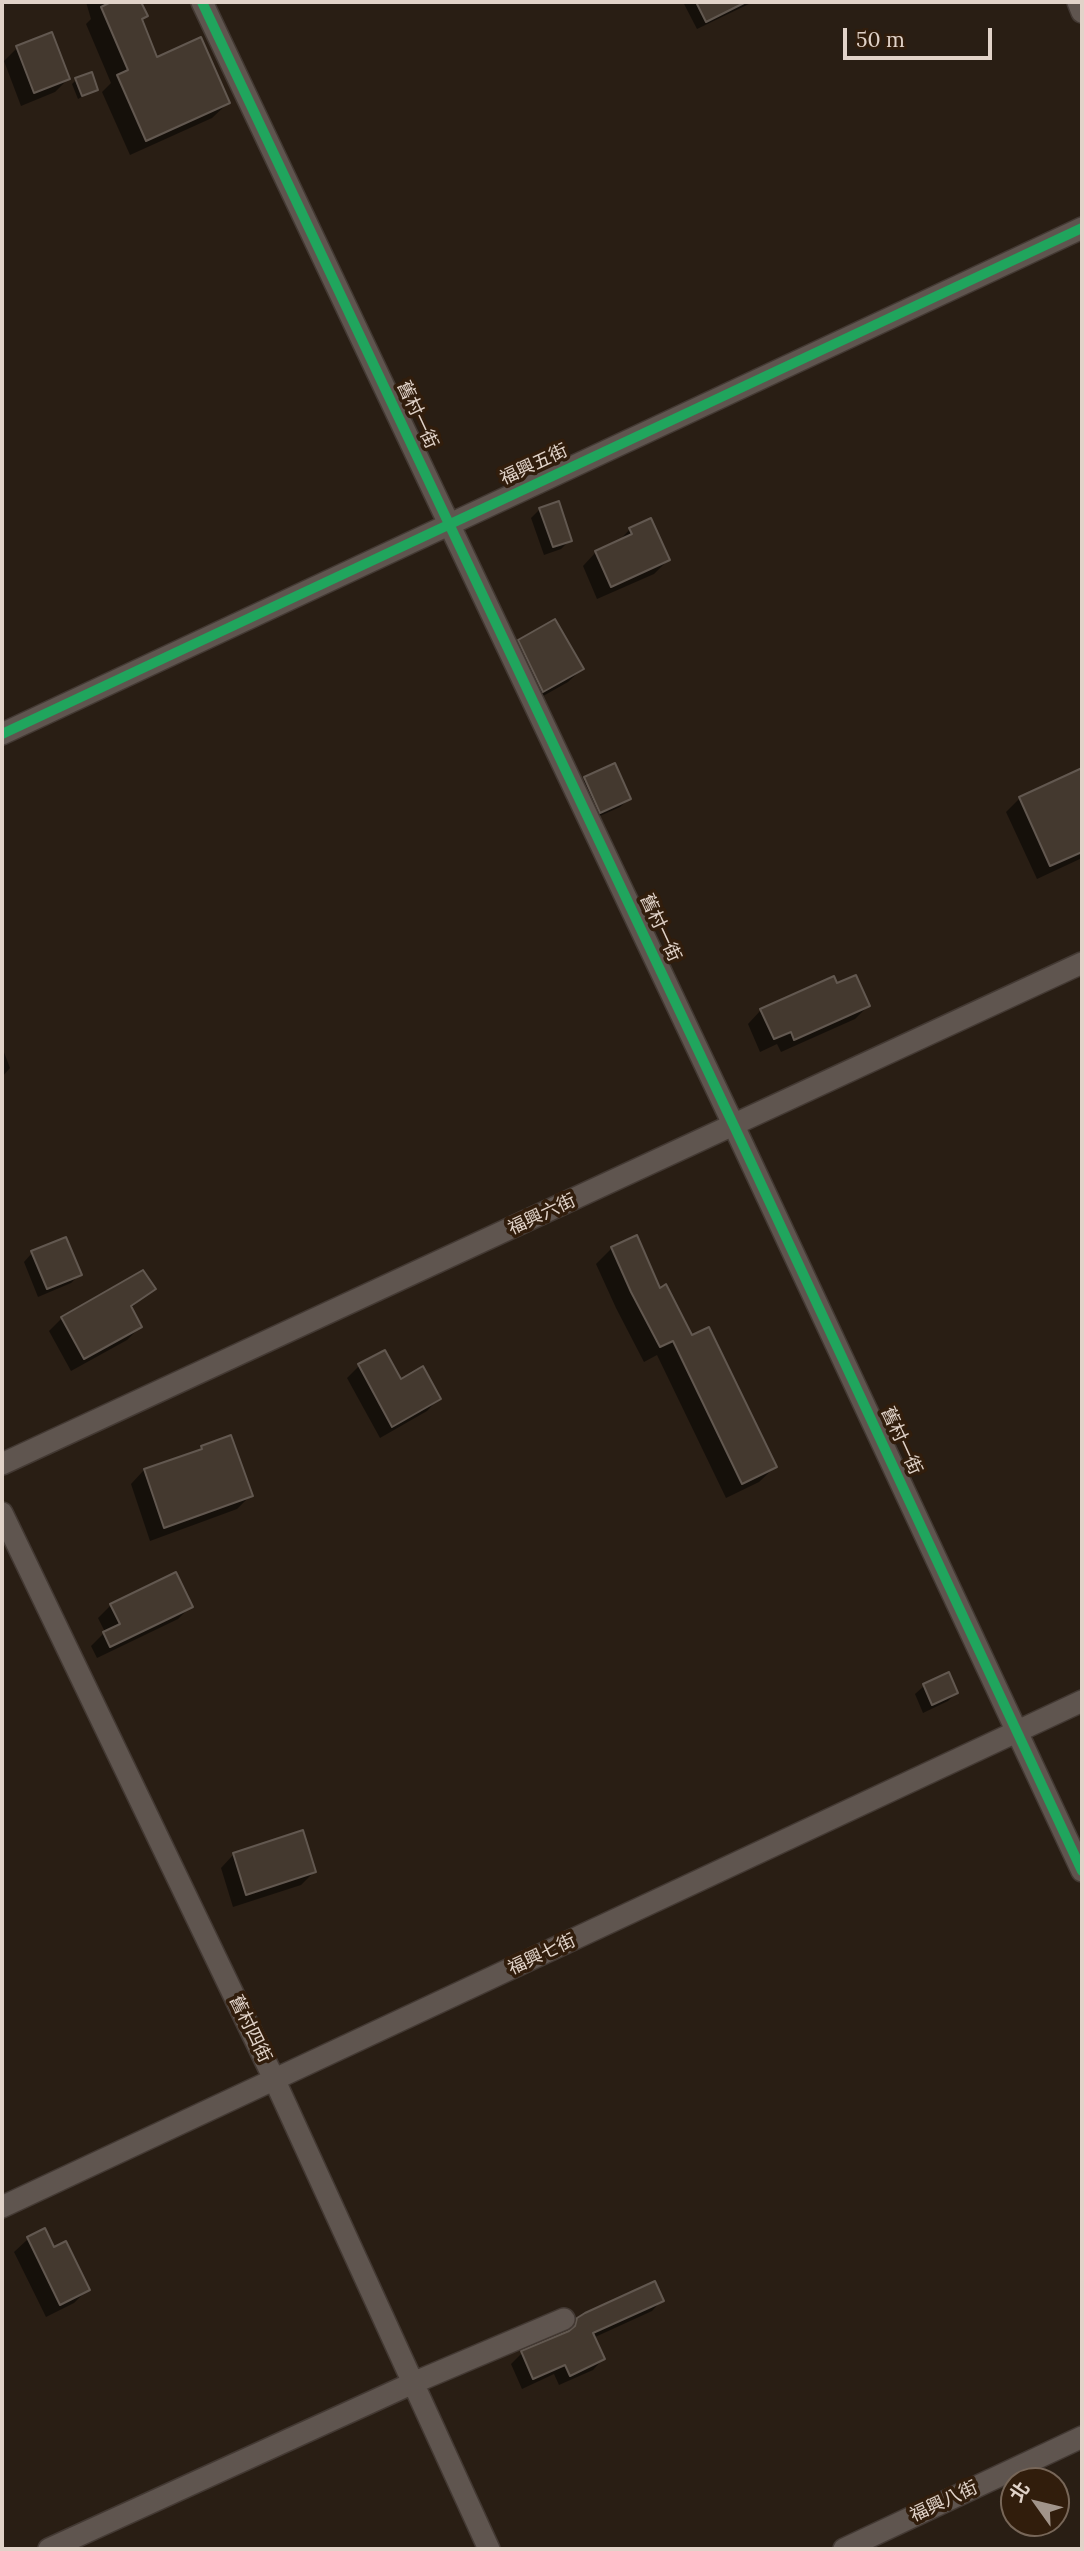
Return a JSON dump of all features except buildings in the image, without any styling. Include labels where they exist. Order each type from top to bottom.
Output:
[{"type":"street","name":"舊村一街","points":[[202,2],[734,1126],[1082,1871]]},
{"type":"street","points":[[1078,2],[1082,12]]},
{"type":"street","name":"福興五街","points":[[2,734],[1082,228]]},
{"type":"street","name":"福興六街","points":[[2,1464],[1082,963]]},
{"type":"street","name":"舊村四街","points":[[2,1513],[275,2081],[489,2549]]},
{"type":"street","name":"福興七街","points":[[2,2207],[1082,1701]]},
{"type":"street","points":[[49,2549],[413,2383],[564,2319]]},
{"type":"street","name":"福興八街","points":[[844,2549],[1082,2437]]},
{"type":"cycle path","points":[[202,2],[734,1126],[1082,1871]]},
{"type":"cycle path","points":[[2,734],[1082,228]]}]
